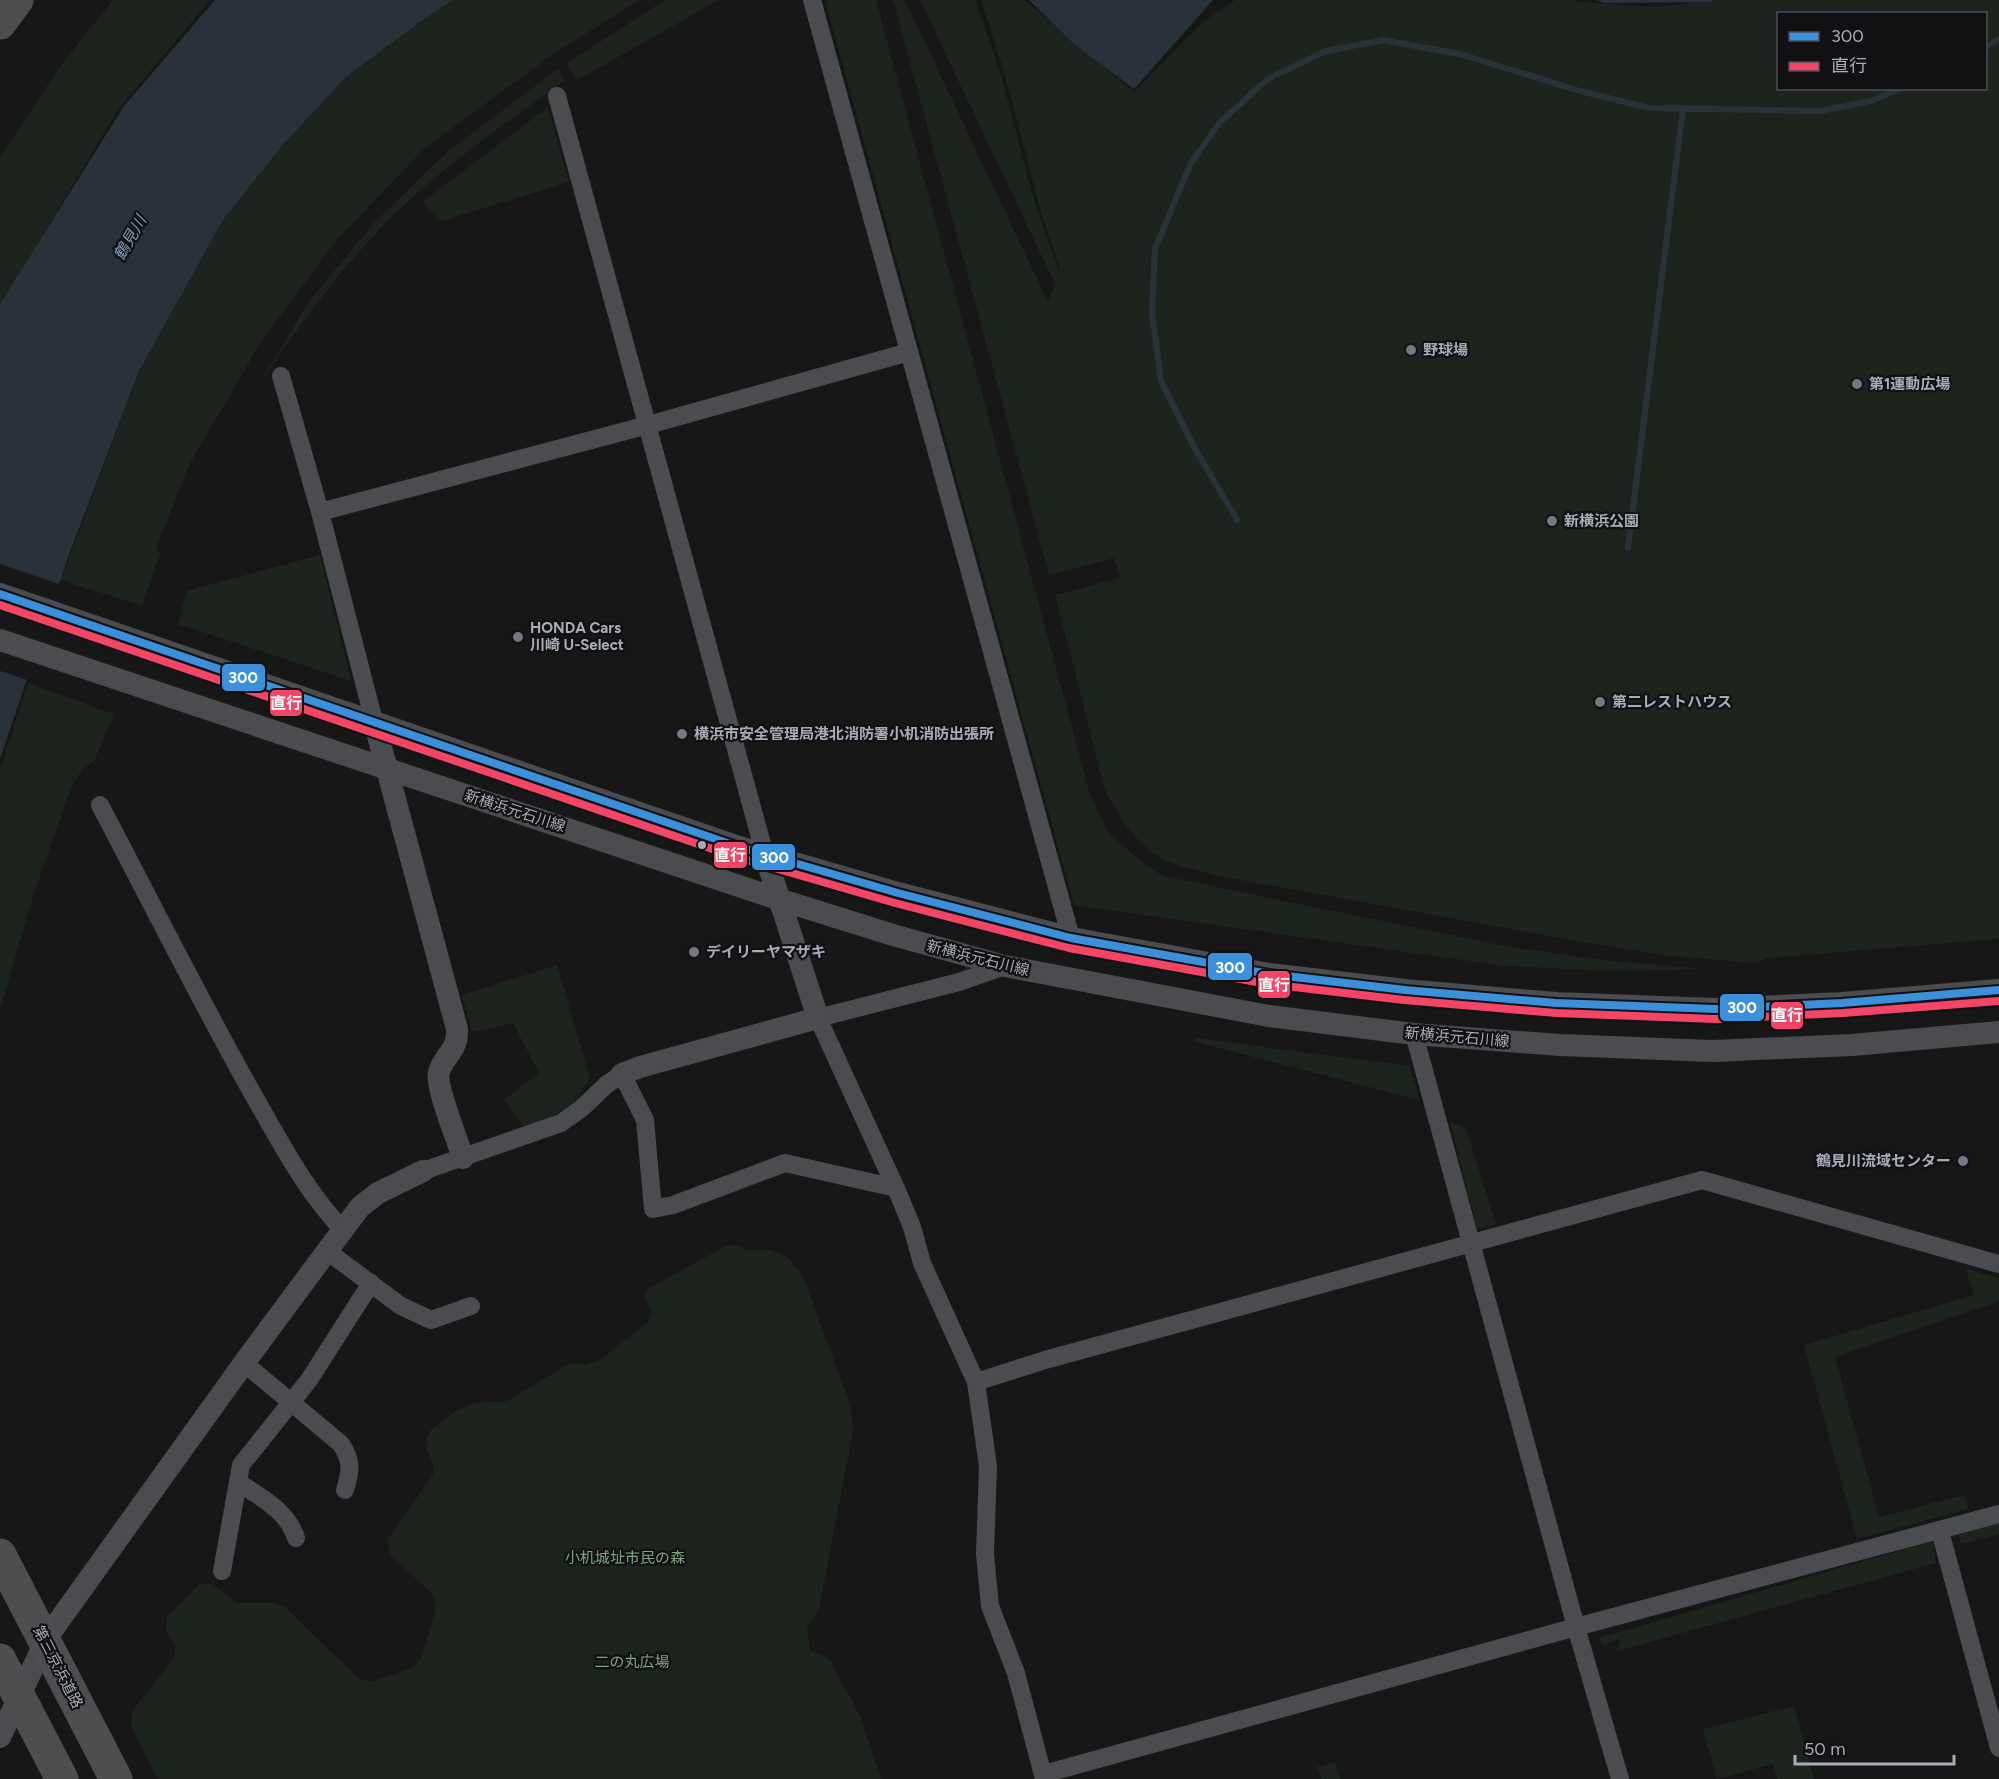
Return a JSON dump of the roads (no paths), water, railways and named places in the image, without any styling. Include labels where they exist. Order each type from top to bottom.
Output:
[{"type":"highway","points":[[0,6],[2,0]]},
{"type":"highway","points":[[0,23],[17,0]]},
{"type":"highway","name":"第三京浜道路","points":[[0,1555],[116,1779]]},
{"type":"highway","points":[[0,1659],[62,1779]]},
{"type":"street","points":[[812,0],[1071,938]]},
{"type":"street","points":[[557,96],[778,899],[818,1018],[896,1188],[912,1227],[922,1263],[976,1382],[988,1466],[985,1554],[990,1606],[1016,1673],[1044,1776],[1576,1627],[1999,1514]]},
{"type":"street","points":[[320,512],[648,425],[909,352]]},
{"type":"street","points":[[281,376],[320,512],[458,1029],[458,1042],[439,1072],[439,1086],[464,1158]]},
{"type":"street","points":[[0,594],[765,855],[1071,938],[1269,974],[1405,990],[1556,1003],[1715,1009],[1842,1003],[1999,990]]},
{"type":"street","name":"新横浜元石川線","points":[[0,640],[778,899],[893,935],[1005,966],[1269,1016],[1414,1034],[1560,1045],[1713,1051],[1852,1045],[1999,1032]]},
{"type":"street","points":[[100,806],[225,1045],[284,1148],[312,1192],[343,1230]]},
{"type":"street","points":[[0,1737],[48,1635],[327,1251],[360,1208],[378,1193],[423,1171],[561,1123],[582,1108],[606,1085],[622,1074],[640,1067],[959,982],[1005,966]]},
{"type":"street","points":[[1414,1034],[1576,1627],[1620,1779]]},
{"type":"street","points":[[622,1074],[645,1120],[653,1209],[673,1205],[785,1163],[896,1188]]},
{"type":"street","points":[[976,1382],[1045,1360],[1702,1180],[1999,1264]]},
{"type":"street","points":[[327,1251],[401,1306],[431,1320],[471,1306]]},
{"type":"street","points":[[222,1571],[241,1465],[293,1402],[371,1284]]},
{"type":"street","points":[[244,1363],[341,1444],[349,1457],[350,1476],[345,1490]]},
{"type":"street","points":[[238,1482],[275,1507],[286,1518],[296,1538]]},
{"type":"street","points":[[1940,1531],[1999,1748]]},
{"type":"water","name":"鶴見川","points":[[215,0],[453,0],[346,77],[281,147],[223,220],[139,371],[70,552],[0,759],[0,304],[124,106]]},
{"type":"water","points":[[1029,0],[1213,0],[1134,89],[1074,44]]},
{"type":"water","points":[[1596,0],[1714,0],[1709,2],[1604,3]]},
{"type":"waterway","points":[[1987,46],[1999,39]]},
{"type":"waterway","points":[[1237,520],[1193,445],[1161,381],[1152,313],[1155,249],[1190,165],[1220,122],[1268,79],[1326,51],[1383,40],[1460,54],[1580,91],[1649,108],[1819,111],[1871,101],[1896,90]]},
{"type":"waterway","points":[[1628,548],[1683,109]]},
{"type":"place","name":"野球場","points":[[1411,350]]},
{"type":"place","name":"第1運動広場","points":[[1857,384]]},
{"type":"place","name":"新横浜公園","points":[[1552,521]]},
{"type":"place","name":"HONDA Cars 川崎 U-Select","points":[[518,637]]},
{"type":"place","name":"第二レストハウス","points":[[1600,702]]},
{"type":"place","name":"横浜市安全管理局港北消防署小机消防出張所","points":[[682,734]]},
{"type":"place","name":"デイリーヤマザキ","points":[[694,952]]},
{"type":"place","name":"鶴見川流域センター","points":[[1963,1161]]},
{"type":"park label","name":"小机城址市民の森","points":[[625,1558]]},
{"type":"park label","name":"二の丸広場","points":[[632,1662]]}]
